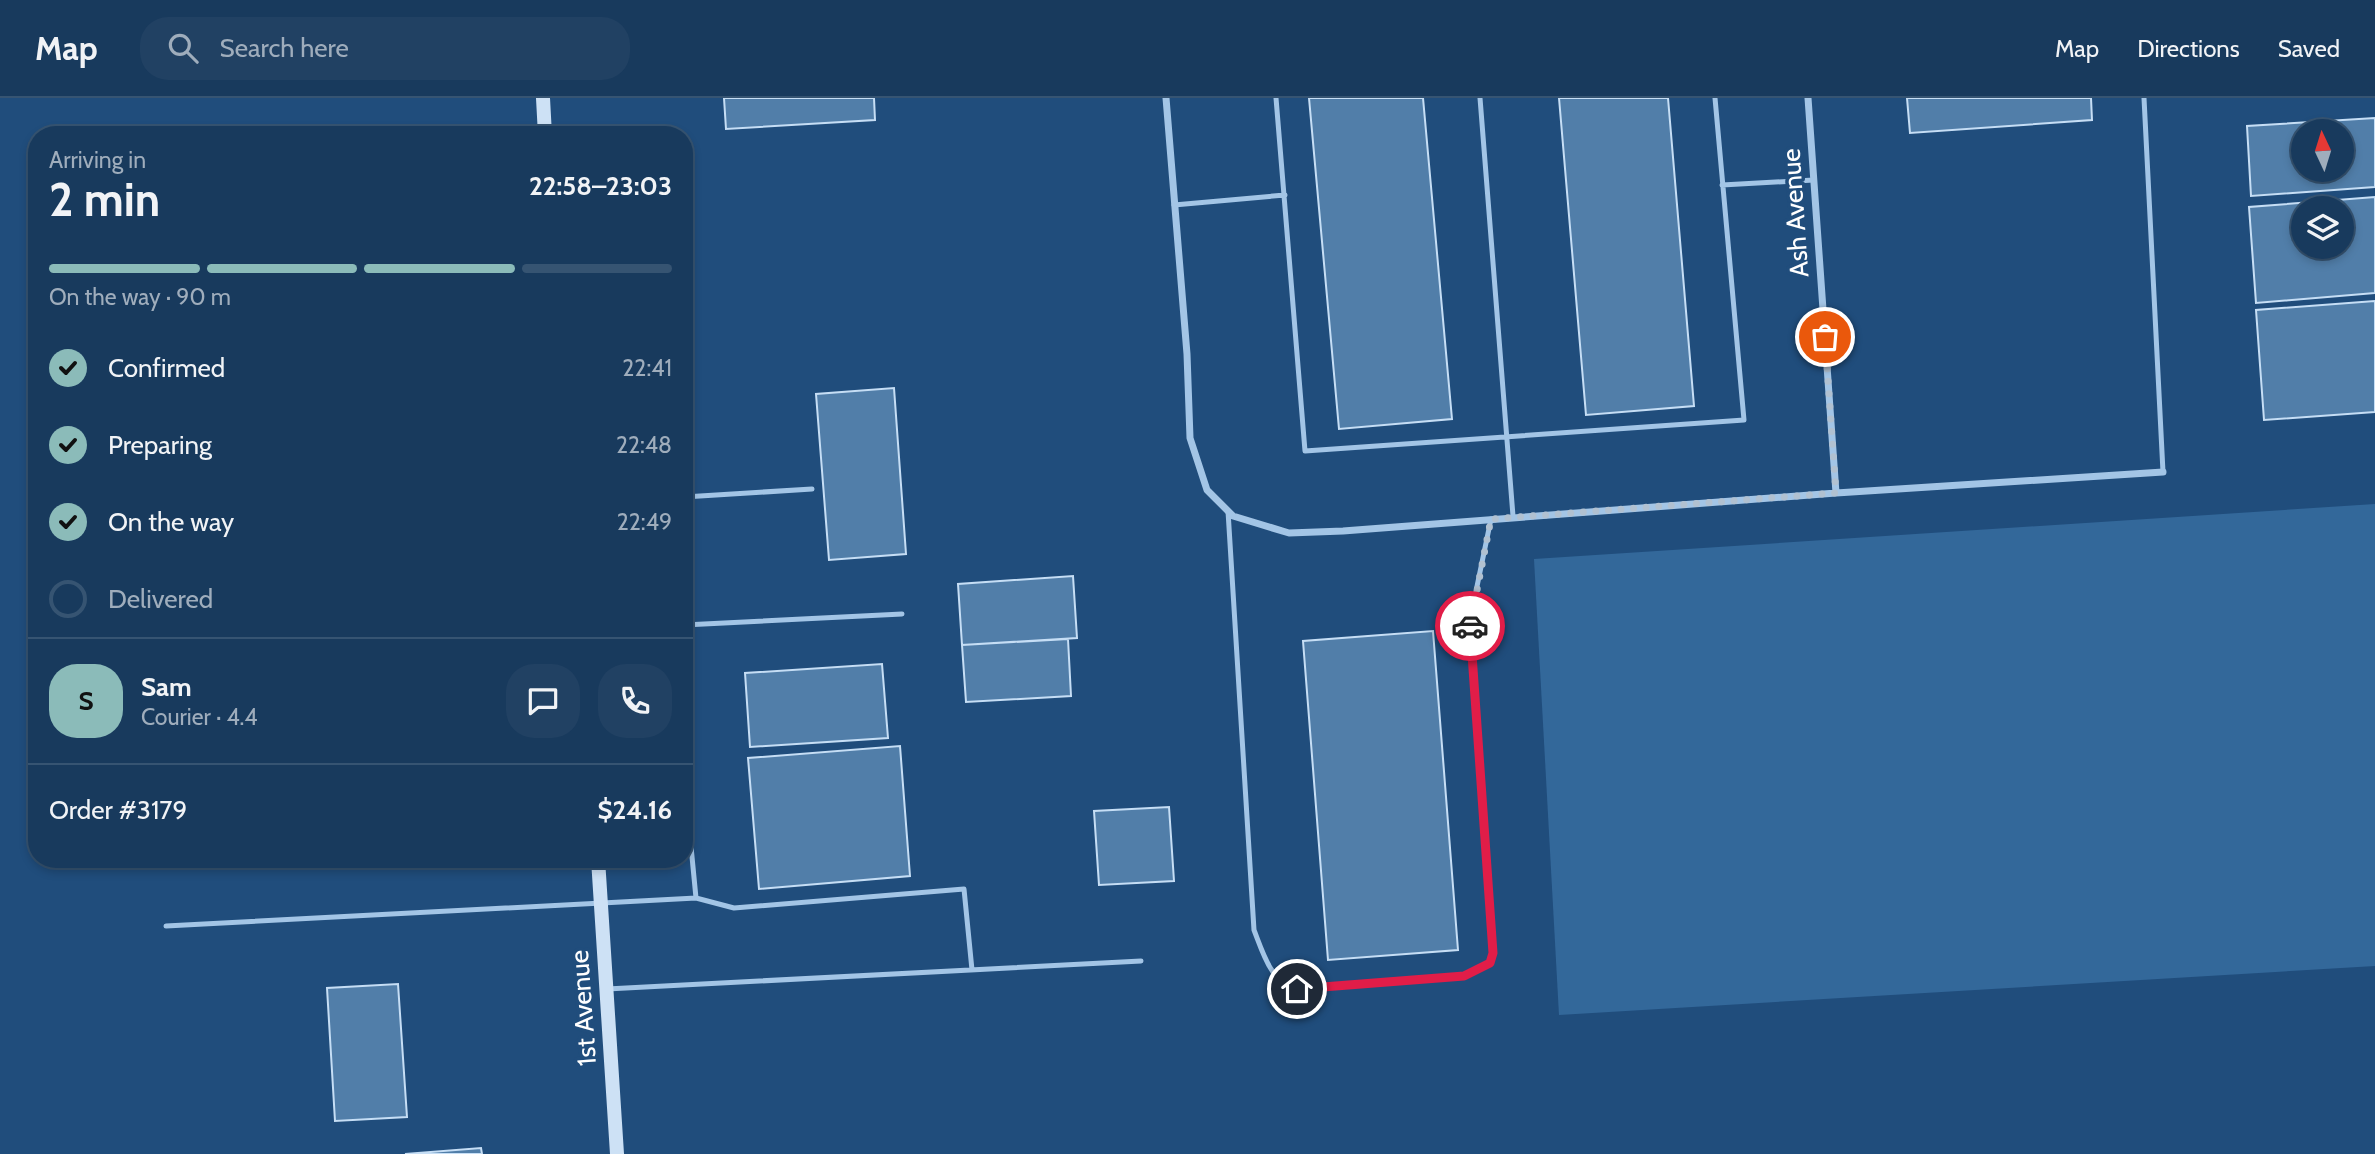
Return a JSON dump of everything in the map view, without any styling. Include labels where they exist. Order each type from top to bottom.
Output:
[{"type":"main road","points":[[543,98],[545,126]]},
{"type":"main road","name":"1st Avenue","points":[[599,868],[617,1154]]},
{"type":"street","points":[[1166,98],[1187,354],[1190,438],[1207,490],[1233,516],[1289,533],[1343,531],[1513,516],[2163,472]]},
{"type":"street","name":"Ash Avenue","points":[[1808,98],[1836,493]]},
{"type":"lane","points":[[1276,98],[1305,451],[1744,420],[1715,98]]},
{"type":"lane","points":[[1480,98],[1513,516]]},
{"type":"lane","points":[[2144,98],[2163,472]]},
{"type":"lane","points":[[1722,185],[1814,180]]},
{"type":"lane","points":[[1174,205],[1285,195]]},
{"type":"lane","points":[[693,496],[811,489]]},
{"type":"lane","points":[[1227,510],[1254,930],[1265,960],[1277,978],[1297,989],[1464,976],[1490,963],[1493,953],[1469,620],[1491,519]]},
{"type":"lane","points":[[693,625],[902,614]]},
{"type":"lane","points":[[693,867],[696,898]]},
{"type":"lane","points":[[166,926],[696,898],[734,908],[964,889],[972,970]]},
{"type":"lane","points":[[607,989],[1141,961]]},
{"type":"shaded area","points":[[2375,504],[2375,966],[1559,1015],[1534,559]]},
{"type":"building","points":[[724,98],[874,98],[875,120],[726,129]]},
{"type":"building","points":[[1309,98],[1423,98],[1452,419],[1339,429]]},
{"type":"building","points":[[1559,98],[1668,98],[1694,406],[1586,415]]},
{"type":"building","points":[[1907,98],[2091,98],[2092,120],[1910,133]]},
{"type":"building","points":[[2375,118],[2375,187],[2251,196],[2247,126],[2291,123],[2291,182],[2354,182],[2354,119]]},
{"type":"building","points":[[2375,197],[2375,293],[2256,303],[2249,207],[2291,204],[2291,259],[2354,259],[2354,199]]},
{"type":"building","points":[[2375,301],[2375,412],[2264,420],[2256,310]]},
{"type":"building","points":[[894,388],[906,554],[829,560],[816,394]]},
{"type":"building","points":[[1073,576],[1077,638],[962,645],[958,584]]},
{"type":"building","points":[[1433,631],[1458,950],[1328,960],[1303,641]]},
{"type":"building","points":[[1068,639],[1071,696],[966,702],[962,645]]},
{"type":"building","points":[[882,664],[888,738],[750,747],[745,673]]},
{"type":"building","points":[[900,746],[910,876],[759,889],[748,758]]},
{"type":"building","points":[[1169,807],[1174,881],[1099,885],[1094,811]]},
{"type":"building","points":[[398,984],[407,1117],[335,1121],[327,988]]},
{"type":"building","points":[[481,1148],[482,1154],[405,1154]]},
{"type":"way so far","points":[[1470,626],[1469,620],[1491,519],[1836,493],[1825,337]]},
{"type":"route","points":[[1297,989],[1464,976],[1490,963],[1493,953],[1470,626]]}]
